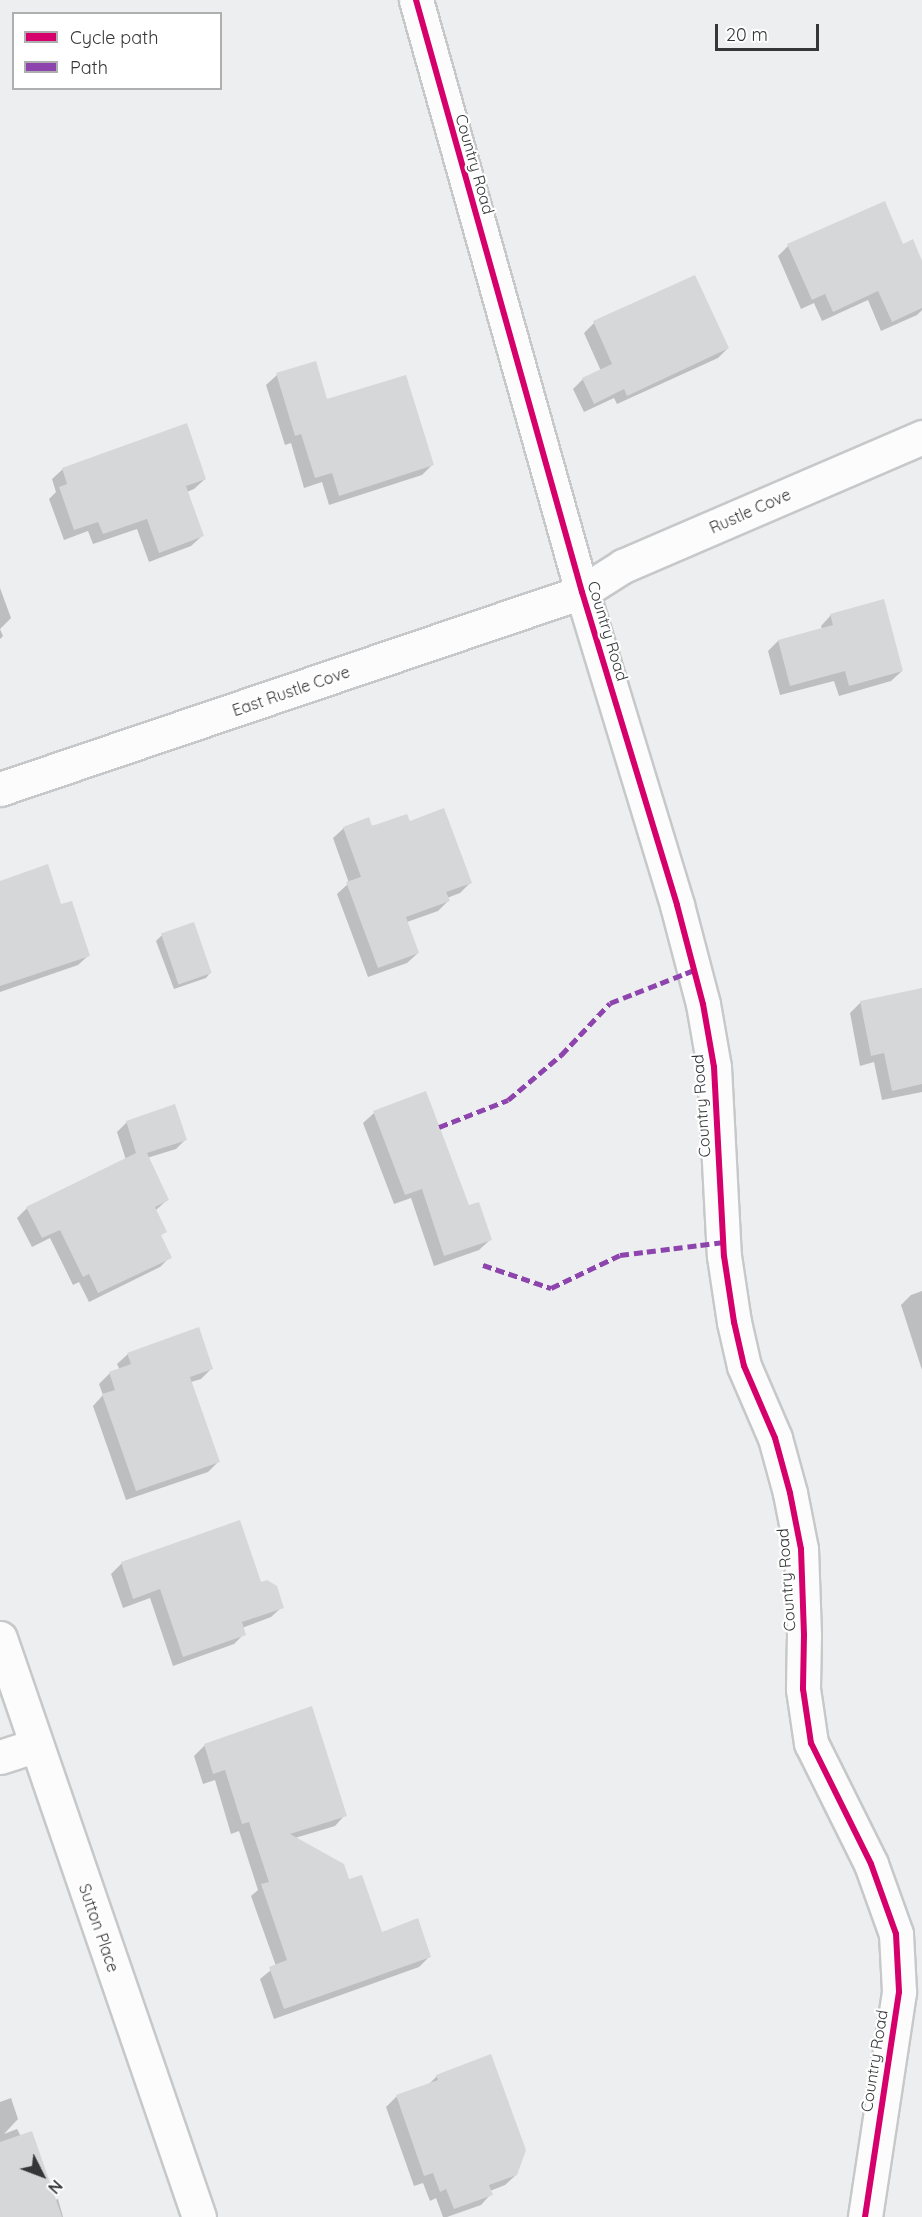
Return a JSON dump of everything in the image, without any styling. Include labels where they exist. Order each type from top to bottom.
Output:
[{"type":"street","name":"Country Road","points":[[416,0],[582,592],[677,904],[703,1004],[714,1067],[724,1256],[734,1322],[744,1366],[776,1438],[801,1549],[803,1689],[811,1743],[850,1818],[875,1874],[896,1934],[910,1993],[865,2217]]},
{"type":"street","name":"Rustle Cove","points":[[582,592],[623,566],[922,437]]},
{"type":"street","name":"East Rustle Cove","points":[[0,789],[582,592]]},
{"type":"street","name":"Sutton Place","points":[[0,1638],[199,2217]]},
{"type":"street","points":[[0,1757],[36,1745]]},
{"type":"building","points":[[885,201],[903,244],[913,239],[922,261],[922,308],[892,322],[878,291],[833,312],[825,294],[812,300],[787,244]]},
{"type":"building","points":[[695,275],[729,348],[627,396],[624,389],[594,404],[582,378],[612,364],[593,321]]},
{"type":"building","points":[[316,361],[327,399],[406,375],[434,465],[339,496],[332,473],[315,478],[301,434],[295,436],[276,373]]},
{"type":"building","points":[[187,423],[206,479],[186,486],[204,536],[159,553],[147,519],[103,534],[98,522],[74,530],[59,487],[67,484],[62,468]]},
{"type":"building","points":[[884,599],[903,671],[849,686],[845,671],[790,686],[778,640],[833,625],[830,614]]},
{"type":"building","points":[[444,808],[472,883],[446,892],[450,901],[406,917],[419,953],[378,968],[346,882],[361,877],[343,827],[369,817],[372,826],[407,814],[410,821]]},
{"type":"building","points":[[48,864],[61,904],[72,901],[90,956],[0,986],[0,881]]},
{"type":"building","points":[[194,922],[212,973],[178,984],[161,933]]},
{"type":"building","points":[[922,988],[922,1084],[892,1091],[884,1053],[871,1056],[860,1001]]},
{"type":"building","points":[[426,1091],[469,1205],[479,1202],[492,1240],[444,1256],[422,1189],[405,1195],[373,1111]]},
{"type":"building","points":[[175,1104],[187,1140],[147,1153],[169,1200],[155,1207],[167,1232],[161,1235],[172,1258],[98,1293],[89,1274],[83,1277],[60,1230],[42,1238],[26,1207],[136,1153],[126,1121]]},
{"type":"building","points":[[199,1327],[213,1369],[190,1377],[220,1462],[136,1491],[102,1394],[115,1390],[109,1372],[131,1364],[127,1353]]},
{"type":"building","points":[[240,1520],[261,1582],[267,1580],[277,1586],[284,1608],[242,1622],[246,1635],[183,1657],[160,1589],[133,1599],[121,1562]]},
{"type":"building","points":[[312,1706],[347,1816],[290,1834],[344,1864],[349,1879],[362,1875],[382,1932],[418,1918],[431,1957],[284,2009],[269,1967],[287,1960],[261,1884],[269,1882],[249,1822],[242,1824],[225,1770],[213,1774],[204,1744]]},
{"type":"building","points":[[491,2054],[526,2150],[517,2175],[489,2185],[493,2195],[454,2209],[446,2189],[440,2192],[433,2173],[424,2176],[396,2095],[438,2080],[436,2075]]},
{"type":"building","points":[[32,2131],[62,2217],[0,2217],[0,2142]]},
{"type":"marked path","points":[[439,1127],[508,1100],[561,1055],[610,1003],[694,970]]},
{"type":"marked path","points":[[483,1265],[551,1288],[620,1255],[724,1242]]},
{"type":"cycle path","points":[[416,0],[582,592],[677,905],[703,1004],[714,1067],[724,1256],[734,1322],[744,1366],[775,1438],[790,1493],[801,1549],[803,1689],[811,1743],[871,1864],[896,1934],[899,1992],[865,2217]]}]
